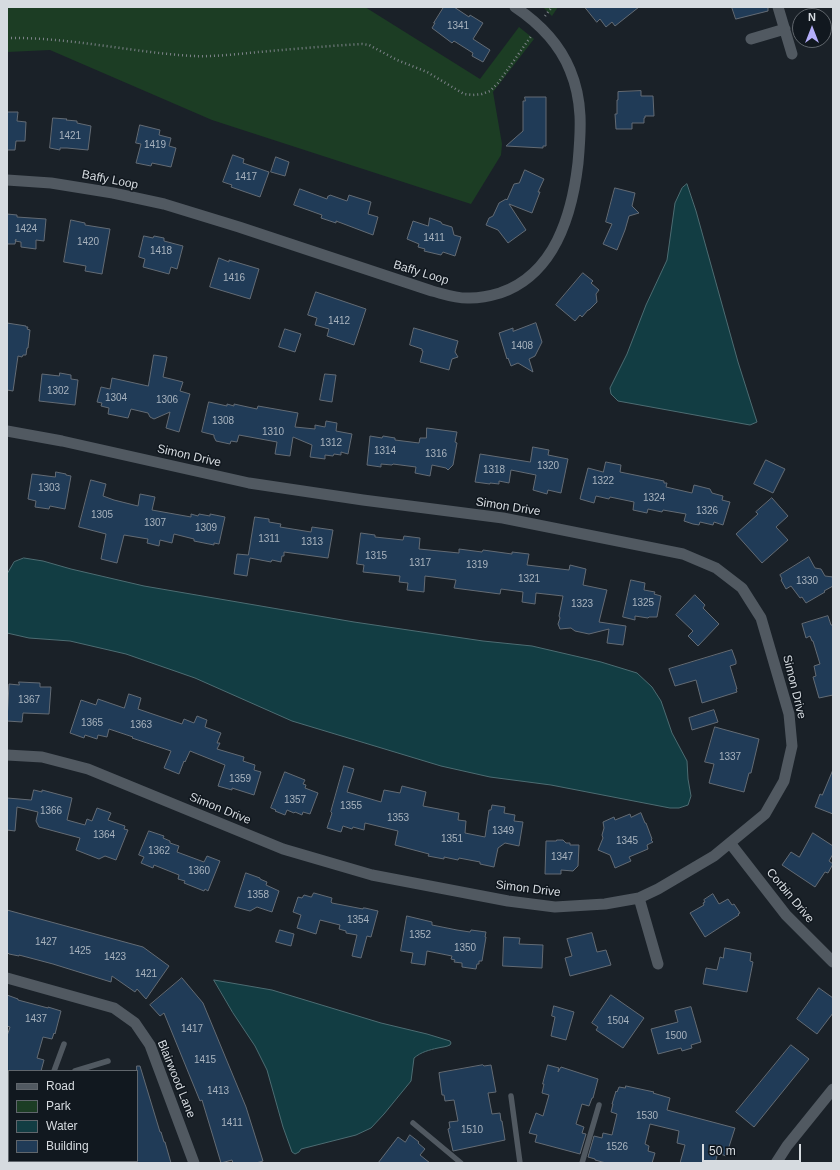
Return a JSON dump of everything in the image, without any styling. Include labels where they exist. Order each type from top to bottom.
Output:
[{"type":"street","name":"Baffy Loop","points":[[7,180],[51,183],[113,193],[164,204],[239,227],[432,291],[469,299],[486,298],[509,290],[521,283],[546,261],[555,247],[570,206],[581,132],[578,98],[570,70],[564,58],[553,40],[539,25],[515,7]]},
{"type":"street","points":[[778,7],[792,54]]},
{"type":"street","points":[[751,39],[785,29]]},
{"type":"street","name":"Simon Drive","points":[[7,430],[249,483],[511,520],[683,554],[716,568],[742,588],[762,618],[789,714],[792,746],[784,781],[765,814],[714,856],[658,889],[639,898],[605,904],[555,907],[508,902],[372,875],[283,849],[88,769],[42,758],[7,755]]},
{"type":"street","name":"Corbin Drive","points":[[730,843],[786,915],[833,962]]},
{"type":"street","points":[[639,898],[658,964]]},
{"type":"street","name":"Blairwood Lane","points":[[7,978],[114,1008],[135,1023],[150,1046],[194,1163]]},
{"type":"street","points":[[776,1163],[787,1146],[833,1089]]},
{"type":"lane","points":[[54,1070],[64,1044]]},
{"type":"lane","points":[[79,1070],[108,1062]]},
{"type":"lane","points":[[511,1096],[520,1163]]},
{"type":"lane","points":[[582,1163],[599,1105]]},
{"type":"lane","points":[[413,1123],[461,1163]]},
{"type":"path","points":[[7,38],[30,37],[54,39],[141,51],[193,56],[229,55],[362,44],[368,45],[397,60],[427,72],[464,94],[473,95],[490,91],[498,83],[552,7]]},
{"type":"green space","points":[[7,7],[365,7],[480,79],[519,27],[534,39],[493,92],[502,144],[501,155],[471,204],[212,120],[50,50],[7,52]]},
{"type":"green space","points":[[543,7],[558,7],[552,16]]},
{"type":"water","points":[[687,184],[696,211],[738,362],[757,422],[750,425],[618,401],[611,394],[610,388],[627,354],[646,305],[667,260],[675,203],[682,188]]},
{"type":"water","points":[[24,558],[43,561],[144,586],[354,622],[483,641],[532,646],[601,662],[637,673],[652,687],[661,701],[672,733],[687,761],[691,796],[688,805],[679,808],[670,808],[551,785],[490,777],[441,766],[292,721],[195,678],[126,654],[70,641],[29,638],[7,633],[7,574],[14,562]]},
{"type":"water","points":[[214,980],[272,990],[381,1023],[427,1034],[450,1041],[451,1043],[450,1045],[419,1054],[414,1058],[411,1081],[371,1128],[356,1135],[301,1149],[295,1154],[292,1152],[283,1127],[267,1070],[255,1046],[233,1013]]},
{"type":"building","points":[[444,7],[454,7],[469,17],[470,15],[483,23],[473,39],[490,50],[483,62],[472,56],[473,53],[454,41],[452,43],[432,28]]},
{"type":"building","points":[[585,7],[639,7],[615,26],[612,22],[606,27],[600,19],[597,22]]},
{"type":"building","points":[[732,7],[768,7],[768,11],[736,19]]},
{"type":"building","points":[[641,91],[641,96],[653,96],[654,116],[645,116],[644,123],[632,123],[632,129],[616,129],[615,114],[617,114],[618,92]]},
{"type":"building","points":[[525,97],[546,97],[546,146],[543,146],[543,148],[506,146],[523,131],[523,101],[525,101]]},
{"type":"building","points":[[7,112],[18,112],[17,121],[26,122],[25,141],[16,141],[15,150],[7,150]]},
{"type":"building","points":[[53,118],[77,121],[77,123],[91,126],[88,150],[60,148],[60,150],[50,148]]},
{"type":"building","points":[[140,125],[160,130],[159,135],[171,138],[169,146],[176,148],[171,167],[152,163],[151,166],[136,163],[141,144],[136,143]]},
{"type":"building","points":[[233,155],[244,159],[243,163],[269,172],[260,197],[231,187],[232,185],[223,182]]},
{"type":"building","points":[[276,157],[289,162],[285,176],[271,172]]},
{"type":"building","points":[[525,170],[544,179],[538,192],[540,192],[532,213],[509,204],[526,230],[508,243],[498,230],[486,225],[489,218],[493,216],[499,203],[506,199],[507,200],[514,184],[519,183]]},
{"type":"building","points":[[615,188],[635,193],[632,206],[639,213],[629,216],[617,250],[603,244],[612,224],[606,222]]},
{"type":"building","points":[[300,189],[327,199],[330,195],[347,201],[349,195],[371,202],[368,214],[378,217],[373,235],[336,221],[336,223],[321,218],[322,215],[294,205]]},
{"type":"building","points":[[7,214],[17,215],[17,217],[46,219],[44,241],[36,240],[36,249],[21,247],[21,242],[16,241],[15,244],[7,244]]},
{"type":"building","points":[[430,218],[452,227],[454,235],[461,237],[455,256],[443,252],[441,255],[424,251],[425,249],[418,247],[419,244],[407,239],[413,221],[428,226]]},
{"type":"building","points":[[71,220],[85,223],[85,225],[110,229],[102,274],[85,271],[86,266],[64,262]]},
{"type":"building","points":[[144,236],[164,238],[164,241],[183,246],[177,269],[171,267],[169,274],[143,267],[145,259],[139,257]]},
{"type":"building","points":[[219,258],[229,262],[229,260],[259,269],[250,299],[210,287]]},
{"type":"building","points":[[583,273],[593,281],[591,283],[599,290],[596,294],[597,302],[582,317],[580,315],[575,321],[556,305]]},
{"type":"building","points":[[316,292],[366,309],[354,345],[327,336],[329,329],[315,325],[317,318],[308,315]]},
{"type":"building","points":[[7,323],[26,326],[28,327],[27,329],[30,330],[26,355],[23,355],[22,357],[18,356],[13,391],[7,390]]},
{"type":"building","points":[[536,323],[542,342],[535,356],[529,359],[533,372],[518,363],[511,366],[508,358],[507,359],[499,333],[513,328],[513,331]]},
{"type":"building","points":[[414,328],[458,341],[455,352],[458,357],[452,359],[449,370],[420,362],[423,351],[422,349],[410,345]]},
{"type":"building","points":[[285,329],[301,334],[295,352],[279,347]]},
{"type":"building","points":[[154,355],[167,357],[163,377],[183,382],[180,391],[190,394],[179,432],[166,428],[170,412],[154,419],[150,417],[148,413],[131,409],[128,418],[108,414],[109,408],[101,406],[102,403],[97,402],[101,387],[110,389],[112,378],[148,386]]},
{"type":"building","points":[[60,373],[71,375],[71,379],[78,380],[75,405],[39,401],[42,374],[59,376]]},
{"type":"building","points":[[325,374],[336,375],[332,402],[320,400]]},
{"type":"building","points":[[209,402],[227,406],[227,404],[234,406],[234,404],[257,409],[258,406],[298,413],[295,427],[315,429],[315,425],[325,427],[326,421],[337,423],[336,431],[352,434],[348,454],[341,452],[341,455],[325,455],[325,459],[310,457],[312,445],[293,437],[290,456],[275,454],[277,442],[239,435],[237,442],[231,441],[230,444],[216,441],[214,435],[202,432]]},
{"type":"building","points":[[427,428],[457,432],[455,442],[457,443],[453,465],[448,470],[446,468],[432,465],[430,476],[415,473],[416,467],[393,464],[381,464],[381,467],[367,465],[370,436],[382,438],[383,436],[395,438],[395,440],[419,443],[420,438],[426,438]]},
{"type":"building","points":[[533,447],[549,450],[548,455],[568,459],[561,493],[548,490],[547,494],[533,490],[536,475],[511,470],[509,483],[499,481],[499,484],[475,482],[480,454],[530,462]]},
{"type":"building","points":[[766,460],[785,469],[773,493],[754,484]]},
{"type":"building","points":[[606,462],[621,465],[620,472],[664,481],[664,483],[667,483],[666,487],[692,493],[694,485],[710,489],[712,493],[723,496],[722,500],[730,502],[723,525],[714,522],[713,525],[700,522],[699,525],[693,524],[684,521],[686,514],[663,510],[662,512],[648,509],[647,513],[633,510],[634,502],[610,497],[609,499],[596,496],[594,503],[580,499],[588,468],[603,472]]},
{"type":"building","points":[[56,472],[71,476],[65,509],[50,506],[49,509],[35,507],[36,501],[28,499],[32,474],[55,477]]},
{"type":"building","points":[[91,480],[106,484],[103,496],[114,500],[138,506],[140,494],[155,497],[152,510],[191,517],[191,514],[198,516],[199,514],[210,516],[210,514],[225,517],[219,544],[214,543],[214,545],[194,541],[194,539],[174,534],[172,543],[160,540],[159,546],[147,543],[148,539],[124,535],[117,563],[101,559],[106,534],[79,527]]},
{"type":"building","points":[[772,498],[788,516],[776,527],[788,540],[762,563],[736,534],[758,514],[756,512]]},
{"type":"building","points":[[255,517],[269,519],[269,522],[281,524],[280,527],[311,532],[312,527],[333,530],[328,558],[284,552],[281,562],[272,560],[271,562],[250,558],[247,576],[234,574],[237,554],[248,555]]},
{"type":"building","points":[[361,533],[375,535],[375,537],[403,540],[404,536],[420,538],[419,549],[459,553],[459,549],[482,552],[483,550],[512,554],[512,552],[529,554],[527,565],[569,570],[570,565],[586,569],[583,585],[607,590],[599,622],[626,626],[623,645],[607,643],[609,629],[589,634],[575,631],[571,628],[560,629],[558,624],[563,596],[536,593],[535,604],[522,602],[523,592],[501,589],[500,594],[454,588],[456,580],[425,576],[424,592],[407,590],[408,583],[399,582],[400,576],[363,572],[364,565],[357,564]]},
{"type":"building","points":[[809,557],[815,568],[821,569],[825,576],[833,577],[833,586],[806,603],[791,586],[786,589],[780,575]]},
{"type":"building","points":[[631,580],[645,583],[644,590],[655,592],[654,594],[661,596],[657,617],[648,618],[635,616],[635,620],[623,617]]},
{"type":"building","points":[[695,595],[705,605],[703,608],[719,624],[698,646],[688,636],[693,631],[676,615]]},
{"type":"building","points":[[828,616],[831,625],[833,625],[833,695],[819,698],[813,677],[816,676],[814,666],[820,664],[813,641],[810,636],[806,638],[802,624]]},
{"type":"building","points":[[732,650],[736,664],[730,666],[737,692],[702,703],[696,680],[675,686],[669,669]]},
{"type":"building","points":[[19,682],[40,683],[40,687],[51,687],[49,714],[23,713],[22,722],[7,721],[9,684],[19,685]]},
{"type":"building","points":[[129,694],[141,698],[138,709],[182,724],[184,719],[194,723],[197,716],[207,720],[205,727],[221,733],[217,743],[220,743],[217,749],[244,757],[243,761],[255,765],[254,770],[261,772],[254,795],[232,788],[232,790],[218,786],[225,765],[190,751],[179,774],[164,768],[171,751],[109,729],[107,737],[98,735],[97,739],[85,735],[84,738],[70,733],[81,700],[96,705],[98,699],[124,708]]},
{"type":"building","points":[[714,710],[718,722],[692,730],[689,718]]},
{"type":"building","points":[[715,727],[759,739],[751,773],[749,773],[744,792],[709,783],[714,764],[705,762]]},
{"type":"building","points":[[344,766],[354,769],[347,792],[381,802],[384,790],[400,793],[402,786],[426,792],[423,806],[459,813],[458,820],[466,821],[465,833],[485,837],[489,810],[491,810],[492,805],[505,807],[504,813],[515,815],[514,821],[523,822],[519,846],[505,843],[498,848],[494,867],[480,864],[480,862],[459,858],[458,860],[428,856],[429,854],[395,845],[398,831],[365,823],[364,830],[353,827],[352,829],[343,826],[341,832],[327,828]]},
{"type":"building","points":[[833,770],[833,814],[815,807]]},
{"type":"building","points":[[285,772],[305,780],[303,784],[306,785],[305,788],[318,793],[310,814],[303,812],[302,815],[287,810],[285,815],[271,808]]},
{"type":"building","points":[[34,790],[42,792],[42,790],[72,798],[67,820],[85,825],[87,819],[92,821],[97,808],[111,813],[108,820],[125,826],[124,829],[128,830],[116,860],[105,856],[99,859],[76,850],[80,838],[39,827],[36,821],[38,812],[17,807],[15,831],[7,830],[7,798],[31,800]]},
{"type":"building","points":[[641,813],[653,842],[647,845],[648,849],[629,857],[631,861],[615,868],[610,855],[598,850],[603,838],[603,822],[614,817],[615,820],[630,814],[631,817]]},
{"type":"building","points":[[149,831],[164,836],[163,838],[170,841],[170,843],[179,846],[177,852],[204,862],[207,856],[220,861],[208,891],[205,889],[204,891],[184,883],[185,881],[178,879],[179,875],[154,865],[153,868],[141,863],[144,857],[139,855]]},
{"type":"building","points":[[813,833],[833,846],[833,854],[829,861],[833,864],[828,873],[825,872],[815,887],[782,865],[791,852],[799,857]]},
{"type":"building","points":[[563,840],[566,843],[570,843],[570,845],[579,845],[578,866],[573,871],[561,870],[561,874],[545,874],[546,841]]},
{"type":"building","points":[[246,873],[260,878],[267,882],[266,885],[279,891],[272,912],[257,907],[250,911],[235,907]]},
{"type":"building","points":[[314,893],[332,898],[332,903],[378,911],[371,937],[367,936],[361,958],[352,956],[357,935],[346,933],[346,931],[339,929],[340,925],[320,920],[316,934],[297,928],[301,915],[293,912],[298,897],[302,898],[304,895],[311,897]]},
{"type":"building","points":[[713,894],[719,904],[728,899],[732,905],[734,904],[740,913],[705,937],[690,913],[704,905],[704,900]]},
{"type":"building","points":[[7,910],[143,947],[169,966],[146,999],[137,989],[135,992],[112,976],[111,982],[53,964],[19,955],[9,954],[7,952]]},
{"type":"building","points":[[407,916],[432,922],[432,925],[470,932],[471,930],[486,932],[482,961],[479,961],[476,969],[462,967],[462,963],[454,962],[455,960],[451,959],[452,956],[427,951],[425,965],[411,963],[413,953],[401,951]]},
{"type":"building","points":[[280,930],[294,934],[291,946],[276,942]]},
{"type":"building","points":[[592,933],[597,952],[606,950],[611,965],[570,976],[565,958],[572,956],[567,939]]},
{"type":"building","points":[[504,937],[520,938],[519,944],[543,945],[542,968],[503,966]]},
{"type":"building","points":[[725,948],[751,953],[750,961],[753,962],[747,992],[703,984],[706,968],[717,970],[720,957],[723,958]]},
{"type":"building","points":[[182,978],[203,1003],[246,1107],[263,1161],[256,1163],[233,1163],[232,1160],[221,1163],[202,1100],[200,1101],[164,1013],[160,1016],[150,1005]]},
{"type":"building","points":[[819,988],[833,998],[833,1013],[817,1034],[797,1019]]},
{"type":"building","points":[[7,995],[18,1000],[61,1011],[55,1034],[54,1033],[52,1039],[43,1037],[37,1058],[44,1060],[41,1070],[7,1071],[7,1036],[10,1027],[7,1026]]},
{"type":"building","points":[[611,995],[644,1018],[623,1048],[596,1030],[598,1027],[592,1023]]},
{"type":"building","points":[[554,1006],[574,1012],[566,1040],[551,1036],[555,1017],[552,1016]]},
{"type":"building","points":[[691,1007],[701,1042],[691,1045],[692,1048],[682,1051],[681,1048],[658,1054],[651,1029],[678,1022],[675,1011]]},
{"type":"building","points":[[791,1045],[809,1059],[754,1127],[736,1112]]},
{"type":"building","points":[[483,1065],[491,1065],[496,1092],[488,1093],[492,1114],[500,1113],[505,1140],[453,1151],[448,1129],[450,1128],[449,1122],[458,1121],[454,1100],[445,1101],[444,1095],[442,1095],[439,1073]]},
{"type":"building","points":[[548,1065],[559,1068],[558,1072],[561,1067],[598,1079],[593,1098],[589,1106],[582,1104],[576,1124],[584,1127],[582,1133],[586,1134],[580,1154],[535,1142],[537,1135],[529,1133],[536,1113],[543,1116],[549,1095],[542,1093]]},
{"type":"building","points":[[137,1066],[140,1066],[171,1163],[137,1163]]},
{"type":"building","points":[[626,1086],[654,1092],[653,1093],[670,1098],[667,1110],[735,1128],[726,1156],[718,1153],[715,1163],[680,1163],[685,1145],[677,1143],[679,1131],[650,1124],[645,1144],[649,1146],[648,1151],[655,1153],[652,1163],[606,1163],[588,1157],[594,1136],[602,1138],[603,1133],[612,1135],[617,1114],[611,1112],[612,1104],[616,1091],[617,1092],[619,1087],[625,1088]]},
{"type":"building","points":[[410,1135],[425,1149],[420,1155],[430,1163],[378,1163],[398,1137],[405,1142]]}]
